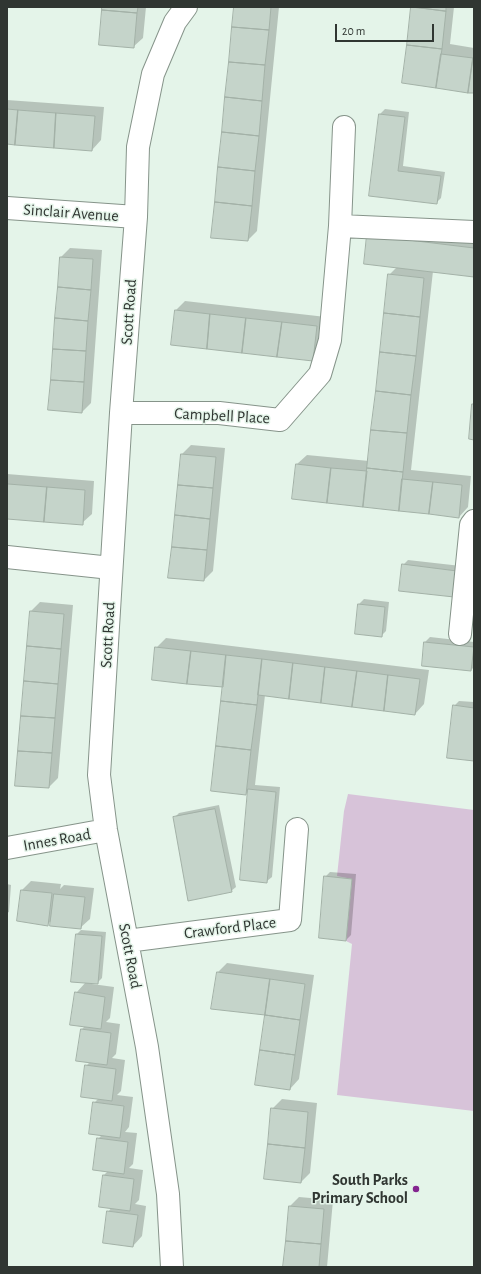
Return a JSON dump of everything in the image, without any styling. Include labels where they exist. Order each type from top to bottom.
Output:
[{"type":"street","name":"Scott Road","points":[[172,1267],[168,1194],[147,1047],[106,830],[99,775],[121,413],[136,217],[138,147],[153,74],[175,22],[186,7]]},
{"type":"street","points":[[344,127],[340,226],[474,232]]},
{"type":"street","name":"Sinclair Avenue","points":[[7,208],[136,217]]},
{"type":"street","name":"Campbell Place","points":[[121,413],[219,414],[280,420],[320,374],[330,340],[340,226]]},
{"type":"street","points":[[460,634],[471,525],[474,521]]},
{"type":"street","points":[[7,557],[111,568]]},
{"type":"street","name":"Crawford Place","points":[[127,941],[290,920],[297,829]]},
{"type":"street","name":"Innes Road","points":[[7,848],[106,830]]},
{"type":"shaded area","points":[[348,794],[474,810],[474,1111],[337,1095],[352,944],[346,941],[352,879],[337,876],[344,811]]},
{"type":"building","points":[[102,7],[138,7],[137,13],[102,10]]},
{"type":"building","points":[[234,7],[271,7],[269,30],[232,27]]},
{"type":"building","points":[[411,7],[446,11],[442,49],[407,45]]},
{"type":"building","points":[[415,7],[446,7],[446,11]]},
{"type":"building","points":[[102,10],[137,13],[134,48],[99,45]]},
{"type":"building","points":[[232,27],[269,30],[265,65],[229,62]]},
{"type":"building","points":[[407,45],[442,49],[436,88],[402,83]]},
{"type":"building","points":[[441,54],[473,58],[468,93],[436,88]]},
{"type":"building","points":[[473,58],[474,93],[468,93]]},
{"type":"building","points":[[229,62],[265,65],[262,101],[225,97]]},
{"type":"building","points":[[225,97],[262,101],[259,136],[222,132]]},
{"type":"building","points":[[7,109],[18,110],[15,145],[7,144]]},
{"type":"building","points":[[18,110],[56,113],[54,148],[15,145]]},
{"type":"building","points":[[56,113],[95,116],[92,151],[54,148]]},
{"type":"building","points":[[379,114],[405,117],[398,171],[441,176],[437,204],[369,196]]},
{"type":"building","points":[[222,132],[259,136],[255,171],[218,167]]},
{"type":"building","points":[[218,167],[255,171],[252,206],[215,202]]},
{"type":"building","points":[[215,202],[252,206],[248,241],[211,238]]},
{"type":"building","points":[[367,235],[474,248],[474,277],[364,264]]},
{"type":"building","points":[[60,257],[93,259],[91,290],[58,287]]},
{"type":"building","points":[[388,274],[424,278],[420,317],[384,313]]},
{"type":"building","points":[[58,287],[91,290],[88,321],[55,318]]},
{"type":"building","points":[[175,310],[210,314],[207,349],[171,345]]},
{"type":"building","points":[[384,313],[420,317],[416,356],[380,352]]},
{"type":"building","points":[[210,314],[246,318],[242,353],[207,349]]},
{"type":"building","points":[[55,318],[88,321],[86,351],[53,349]]},
{"type":"building","points":[[246,318],[282,322],[277,357],[242,353]]},
{"type":"building","points":[[282,322],[317,326],[313,361],[277,357]]},
{"type":"building","points":[[53,349],[86,351],[84,382],[51,380]]},
{"type":"building","points":[[380,352],[416,356],[411,395],[376,391]]},
{"type":"building","points":[[51,380],[84,382],[82,413],[48,410]]},
{"type":"building","points":[[376,391],[411,395],[407,433],[371,430]]},
{"type":"building","points":[[472,404],[474,404],[474,440],[469,439]]},
{"type":"building","points":[[371,430],[407,433],[403,472],[367,468]]},
{"type":"building","points":[[181,454],[216,457],[213,488],[178,485]]},
{"type":"building","points":[[296,464],[331,468],[327,503],[292,499]]},
{"type":"building","points":[[331,468],[367,471],[363,507],[327,503]]},
{"type":"building","points":[[367,468],[403,472],[399,511],[363,507]]},
{"type":"building","points":[[402,479],[433,482],[429,514],[399,511]]},
{"type":"building","points":[[433,482],[462,485],[459,518],[429,514]]},
{"type":"building","points":[[8,484],[47,487],[44,522],[7,519]]},
{"type":"building","points":[[178,485],[213,488],[210,519],[175,515]]},
{"type":"building","points":[[47,487],[85,490],[83,525],[44,522]]},
{"type":"building","points":[[175,515],[210,519],[207,550],[172,547]]},
{"type":"building","points":[[172,547],[207,550],[204,581],[168,578]]},
{"type":"building","points":[[402,564],[457,571],[454,597],[399,591]]},
{"type":"building","points":[[358,604],[385,607],[382,637],[355,634]]},
{"type":"building","points":[[30,611],[64,614],[61,649],[27,646]]},
{"type":"building","points":[[424,642],[474,647],[471,671],[422,666]]},
{"type":"building","points":[[27,646],[61,649],[58,684],[24,681]]},
{"type":"building","points":[[155,647],[191,651],[187,684],[152,680]]},
{"type":"building","points":[[191,651],[226,655],[223,687],[187,684]]},
{"type":"building","points":[[226,655],[262,659],[257,705],[221,701]]},
{"type":"building","points":[[262,659],[293,663],[289,699],[258,695]]},
{"type":"building","points":[[293,663],[325,667],[321,703],[289,699]]},
{"type":"building","points":[[325,667],[357,671],[352,707],[321,703]]},
{"type":"building","points":[[357,671],[388,675],[384,711],[352,707]]},
{"type":"building","points":[[388,675],[420,679],[415,715],[384,711]]},
{"type":"building","points":[[24,681],[58,684],[55,718],[21,716]]},
{"type":"building","points":[[221,701],[257,705],[251,750],[216,746]]},
{"type":"building","points":[[453,705],[474,708],[474,761],[447,758]]},
{"type":"building","points":[[21,716],[55,718],[52,753],[18,751]]},
{"type":"building","points":[[216,746],[251,750],[246,795],[211,791]]},
{"type":"building","points":[[18,751],[52,753],[49,788],[15,786]]},
{"type":"building","points":[[248,789],[276,792],[267,883],[240,880]]},
{"type":"building","points":[[215,809],[232,892],[188,901],[173,817]]},
{"type":"building","points":[[324,876],[352,879],[346,941],[319,938]]},
{"type":"building","points":[[21,890],[52,893],[48,926],[17,921]]},
{"type":"building","points":[[54,894],[85,897],[81,929],[50,926]]},
{"type":"building","points":[[76,934],[102,936],[98,984],[71,982]]},
{"type":"building","points":[[217,972],[270,979],[265,1015],[211,1009]]},
{"type":"building","points":[[270,979],[305,984],[300,1020],[265,1015]]},
{"type":"building","points":[[75,992],[105,997],[101,1029],[70,1025]]},
{"type":"building","points":[[265,1015],[300,1020],[295,1055],[260,1050]]},
{"type":"building","points":[[81,1029],[111,1033],[107,1065],[76,1061]]},
{"type":"building","points":[[260,1050],[295,1055],[290,1090],[255,1085]]},
{"type":"building","points":[[85,1065],[116,1069],[112,1101],[81,1097]]},
{"type":"building","points":[[93,1102],[124,1106],[120,1138],[89,1134]]},
{"type":"building","points":[[271,1108],[308,1112],[305,1148],[268,1144]]},
{"type":"building","points":[[97,1138],[128,1142],[124,1174],[93,1170]]},
{"type":"building","points":[[268,1144],[305,1148],[301,1183],[264,1179]]},
{"type":"building","points":[[103,1175],[134,1179],[130,1211],[99,1207]]},
{"type":"building","points":[[289,1206],[324,1209],[321,1244],[286,1241]]},
{"type":"building","points":[[107,1211],[138,1215],[133,1247],[103,1243]]},
{"type":"building","points":[[286,1241],[321,1244],[319,1267],[283,1267]]},
{"type":"place","name":"South Parks Primary School","points":[[416,1189]]}]
